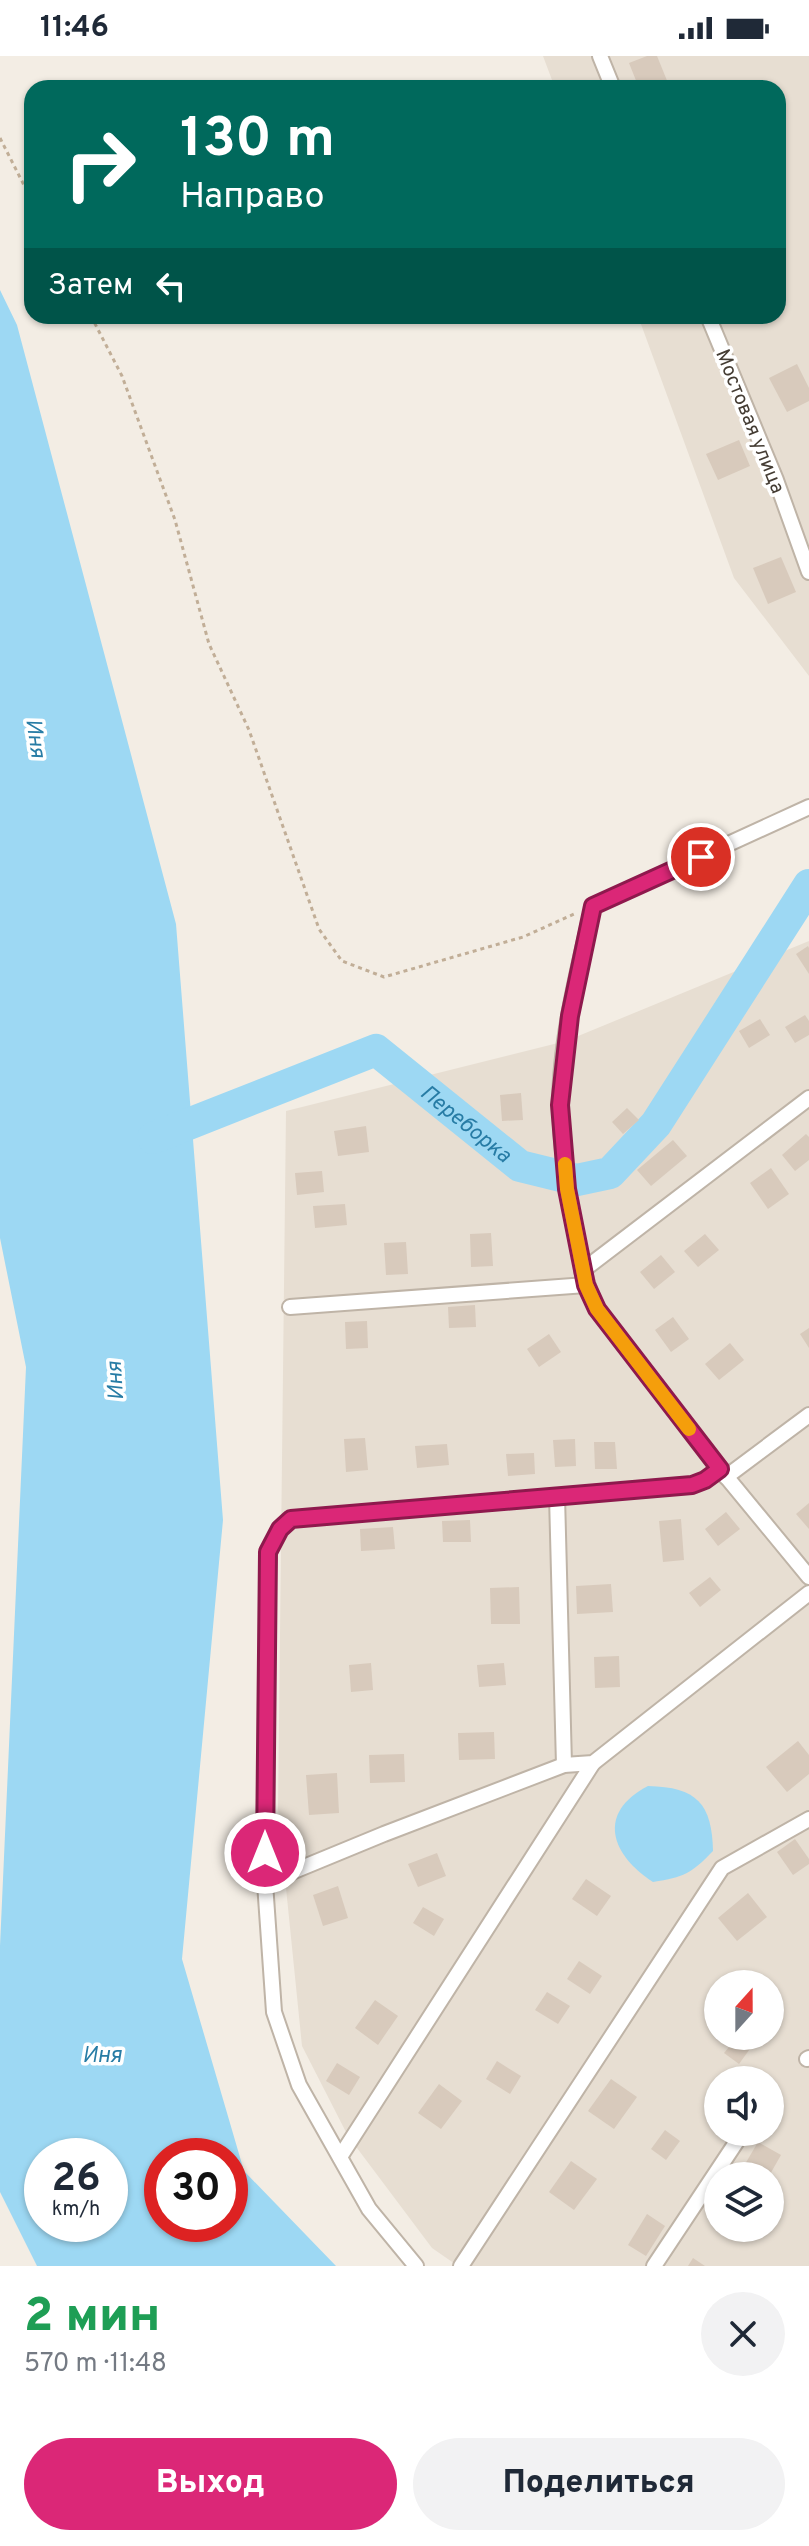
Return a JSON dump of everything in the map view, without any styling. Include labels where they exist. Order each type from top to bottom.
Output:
[{"type":"street","points":[[600,56],[610,80]]},
{"type":"street","name":"Мостовая улица","points":[[711,324],[776,480],[809,572]]},
{"type":"street","points":[[809,807],[593,906],[566,1041],[560,1105],[567,1189],[584,1278],[597,1309],[723,1473],[809,1577]]},
{"type":"street","points":[[290,1307],[584,1278],[809,1098]]},
{"type":"street","points":[[416,2266],[369,2209],[299,2085],[274,2012],[265,1883],[268,1552],[280,1529],[291,1519],[692,1485],[723,1473],[809,1415]]},
{"type":"street","points":[[557,1496],[564,1765]]},
{"type":"street","points":[[340,2157],[593,1763],[809,1593]]},
{"type":"street","points":[[265,1883],[564,1765],[593,1763]]},
{"type":"street","points":[[461,2266],[722,1868],[809,1819]]},
{"type":"street","points":[[654,2266],[734,2146]]},
{"type":"path","points":[[0,138],[24,185]]},
{"type":"path","points":[[95,324],[122,376],[175,520],[209,644],[249,730],[319,929],[342,961],[384,977],[523,937],[593,906]]},
{"type":"shaded area","points":[[543,56],[809,56],[809,676],[734,578],[641,324],[786,324],[786,80],[552,80]]},
{"type":"shaded area","points":[[809,941],[809,2266],[458,2266],[432,2248],[348,2136],[302,2046],[278,1809],[286,1111],[566,1041]]},
{"type":"water","name":"Иня","points":[[0,290],[17,325],[176,924],[223,1520],[182,1959],[234,2138],[144,2138],[144,2242],[248,2242],[248,2175],[336,2266],[37,2266],[25,2242],[128,2242],[128,2138],[24,2138],[24,2240],[0,2192],[0,1946],[26,1367],[0,1238]]},
{"type":"water","points":[[648,1786],[679,1790],[698,1801],[709,1821],[713,1851],[686,1873],[653,1882],[627,1859],[615,1834],[621,1809]]},
{"type":"building","points":[[647,56],[657,56],[667,80],[636,80],[629,63]]},
{"type":"building","points":[[797,364],[809,388],[809,401],[787,412],[769,378]]},
{"type":"building","points":[[739,440],[750,466],[718,480],[706,454]]},
{"type":"building","points":[[781,557],[796,592],[768,604],[753,568]]},
{"type":"building","points":[[809,948],[809,974],[796,954]]},
{"type":"building","points":[[805,1015],[809,1021],[809,1035],[795,1043],[785,1027]]},
{"type":"building","points":[[760,1019],[770,1035],[749,1048],[739,1031]]},
{"type":"building","points":[[521,1093],[523,1120],[502,1121],[500,1095]]},
{"type":"building","points":[[627,1108],[639,1120],[623,1134],[612,1122]]},
{"type":"building","points":[[366,1126],[369,1152],[338,1156],[334,1131]]},
{"type":"building","points":[[806,1134],[809,1137],[809,1160],[795,1171],[782,1155]]},
{"type":"building","points":[[673,1140],[687,1156],[651,1186],[637,1170]]},
{"type":"building","points":[[771,1168],[789,1194],[768,1209],[750,1183]]},
{"type":"building","points":[[322,1171],[324,1192],[297,1195],[295,1173]]},
{"type":"building","points":[[345,1204],[347,1225],[315,1228],[313,1206]]},
{"type":"building","points":[[491,1233],[493,1266],[471,1267],[470,1234]]},
{"type":"building","points":[[705,1234],[719,1250],[698,1267],[684,1251]]},
{"type":"building","points":[[406,1242],[408,1274],[386,1275],[384,1243]]},
{"type":"building","points":[[661,1255],[675,1272],[654,1289],[640,1272]]},
{"type":"building","points":[[475,1305],[476,1327],[449,1328],[448,1307]]},
{"type":"building","points":[[673,1317],[689,1339],[671,1352],[655,1330]]},
{"type":"building","points":[[367,1321],[368,1348],[346,1349],[345,1322]]},
{"type":"building","points":[[809,1328],[809,1348],[800,1334]]},
{"type":"building","points":[[549,1334],[561,1352],[539,1367],[527,1349]]},
{"type":"building","points":[[730,1343],[744,1360],[719,1380],[705,1364]]},
{"type":"building","points":[[365,1438],[368,1470],[346,1472],[344,1439]]},
{"type":"building","points":[[575,1439],[576,1466],[555,1467],[553,1440]]},
{"type":"building","points":[[594,1442],[615,1442],[617,1469],[595,1469]]},
{"type":"building","points":[[447,1444],[449,1465],[417,1468],[415,1446]]},
{"type":"building","points":[[534,1453],[535,1474],[508,1476],[506,1454]]},
{"type":"building","points":[[809,1503],[809,1529],[796,1514]]},
{"type":"building","points":[[726,1512],[740,1529],[718,1546],[705,1529]]},
{"type":"building","points":[[681,1519],[684,1560],[663,1562],[659,1521]]},
{"type":"building","points":[[470,1520],[471,1542],[443,1542],[442,1521]]},
{"type":"building","points":[[393,1527],[395,1549],[361,1551],[360,1529]]},
{"type":"building","points":[[710,1577],[721,1590],[700,1607],[689,1593]]},
{"type":"building","points":[[611,1584],[613,1612],[577,1614],[576,1586]]},
{"type":"building","points":[[519,1587],[520,1624],[491,1624],[490,1588]]},
{"type":"building","points":[[619,1656],[620,1687],[595,1688],[594,1657]]},
{"type":"building","points":[[371,1663],[373,1690],[351,1692],[349,1665]]},
{"type":"building","points":[[504,1663],[506,1685],[479,1687],[477,1665]]},
{"type":"building","points":[[494,1732],[495,1759],[459,1760],[458,1733]]},
{"type":"building","points":[[798,1741],[809,1755],[809,1774],[787,1792],[766,1767]]},
{"type":"building","points":[[404,1754],[405,1782],[370,1783],[369,1755]]},
{"type":"building","points":[[337,1773],[339,1813],[309,1815],[306,1775]]},
{"type":"building","points":[[795,1839],[809,1859],[809,1864],[793,1875],[777,1852]]},
{"type":"building","points":[[437,1853],[446,1876],[418,1887],[408,1864]]},
{"type":"building","points":[[586,1879],[611,1896],[597,1916],[572,1899]]},
{"type":"building","points":[[338,1886],[348,1918],[323,1926],[313,1895]]},
{"type":"building","points":[[748,1893],[767,1917],[737,1941],[718,1918]]},
{"type":"building","points":[[423,1907],[444,1919],[434,1936],[413,1923]]},
{"type":"building","points":[[579,1961],[602,1976],[590,1994],[567,1979]]},
{"type":"building","points":[[547,1992],[570,2006],[558,2024],[535,2010]]},
{"type":"building","points":[[375,2000],[398,2016],[378,2045],[355,2028]]},
{"type":"building","points":[[726,2050],[749,2050],[739,2064],[724,2053]]},
{"type":"building","points":[[497,2061],[521,2076],[510,2094],[486,2079]]},
{"type":"building","points":[[337,2063],[360,2077],[349,2095],[326,2081]]},
{"type":"building","points":[[611,2079],[637,2097],[614,2129],[588,2111]]},
{"type":"building","points":[[439,2084],[462,2101],[441,2129],[418,2113]]},
{"type":"building","points":[[665,2130],[680,2141],[666,2160],[651,2149]]},
{"type":"building","points":[[756,2146],[765,2146],[781,2155],[777,2162],[746,2162]]},
{"type":"building","points":[[571,2161],[597,2179],[574,2210],[549,2192]]},
{"type":"building","points":[[647,2214],[665,2226],[646,2256],[628,2245]]},
{"type":"building","points":[[693,2258],[705,2266],[688,2266]]},
{"type":"waterway","name":"Переборка","points":[[153,1138],[376,1050],[520,1166],[577,1180],[610,1173],[656,1124],[809,885]]},
{"type":"slow traffic","points":[[565,1164],[582,1271],[597,1309],[689,1429]]},
{"type":"route","points":[[265,1853],[268,1552],[280,1529],[291,1519],[692,1485],[720,1469],[597,1309],[586,1285],[567,1189],[560,1105],[570,1016],[593,906],[701,857]]}]
